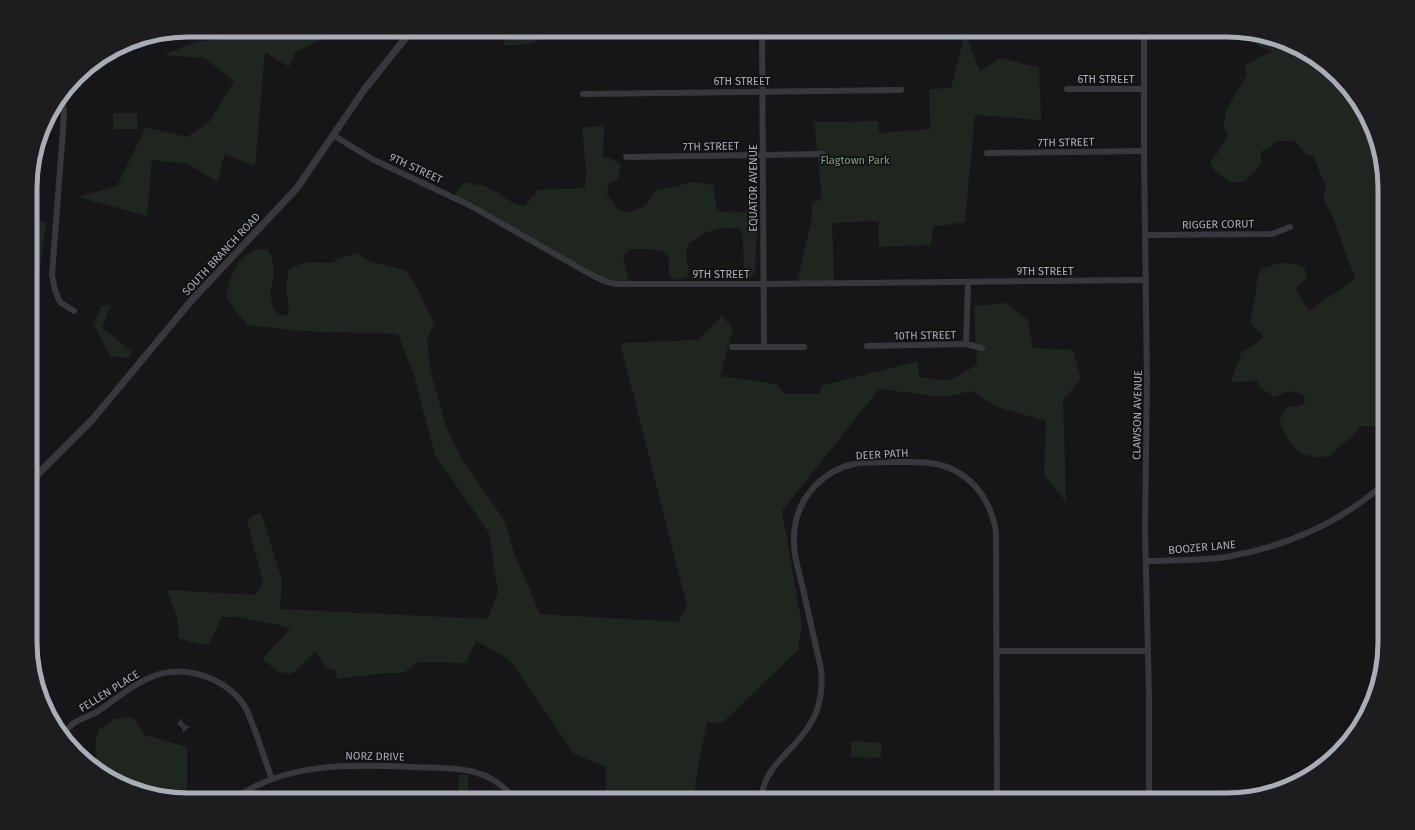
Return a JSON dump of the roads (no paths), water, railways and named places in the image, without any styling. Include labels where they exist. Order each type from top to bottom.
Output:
[{"type":"street","name":"SOUTH BRANCH ROAD","points":[[37,475],[92,420],[199,292],[286,200],[306,175],[364,90],[406,37]]},
{"type":"street","name":"EQUATOR AVENUE","points":[[762,37],[764,346]]},
{"type":"street","name":"CLAWSON AVENUE","points":[[1144,37],[1144,151],[1148,382],[1146,561],[1149,793]]},
{"type":"street","name":"6TH STREET","points":[[1067,89],[1144,89]]},
{"type":"street","name":"6TH STREET","points":[[583,94],[726,91],[762,92],[901,90]]},
{"type":"street","points":[[63,103],[64,113],[63,130],[52,275],[55,290],[60,302],[74,311]]},
{"type":"street","name":"9TH STREET","points":[[333,135],[357,151],[470,206],[604,281],[621,284],[764,284],[1146,280]]},
{"type":"street","name":"7TH STREET","points":[[987,153],[1144,151]]},
{"type":"street","name":"7TH STREET","points":[[626,157],[822,154]]},
{"type":"street","name":"RIGGER CORUT","points":[[1146,235],[1272,234],[1290,226]]},
{"type":"street","points":[[966,344],[968,282]]},
{"type":"street","name":"10TH STREET","points":[[867,346],[966,344],[982,348]]},
{"type":"street","points":[[732,347],[804,347]]},
{"type":"street","name":"DEER PATH","points":[[762,793],[769,774],[780,758],[809,726],[817,711],[822,689],[821,669],[796,560],[794,536],[797,517],[806,497],[813,488],[828,475],[843,467],[853,464],[872,462],[922,462],[946,466],[960,473],[974,484],[986,500],[991,510],[996,532],[997,793]]},
{"type":"street","name":"BOOZER LANE","points":[[1146,561],[1225,557],[1275,546],[1314,530],[1341,516],[1378,489]]},
{"type":"street","points":[[997,652],[1148,651]]},
{"type":"street","name":"FELLEN PLACE","points":[[66,731],[74,723],[94,714],[126,691],[151,677],[168,673],[194,673],[207,676],[236,695],[245,706],[272,779]]},
{"type":"street","name":"NORZ DRIVE","points":[[243,793],[272,779],[305,770],[348,765],[469,770],[489,777],[509,793]]},
{"type":"park label","name":"Flagtown Park","points":[[855,160]]}]
